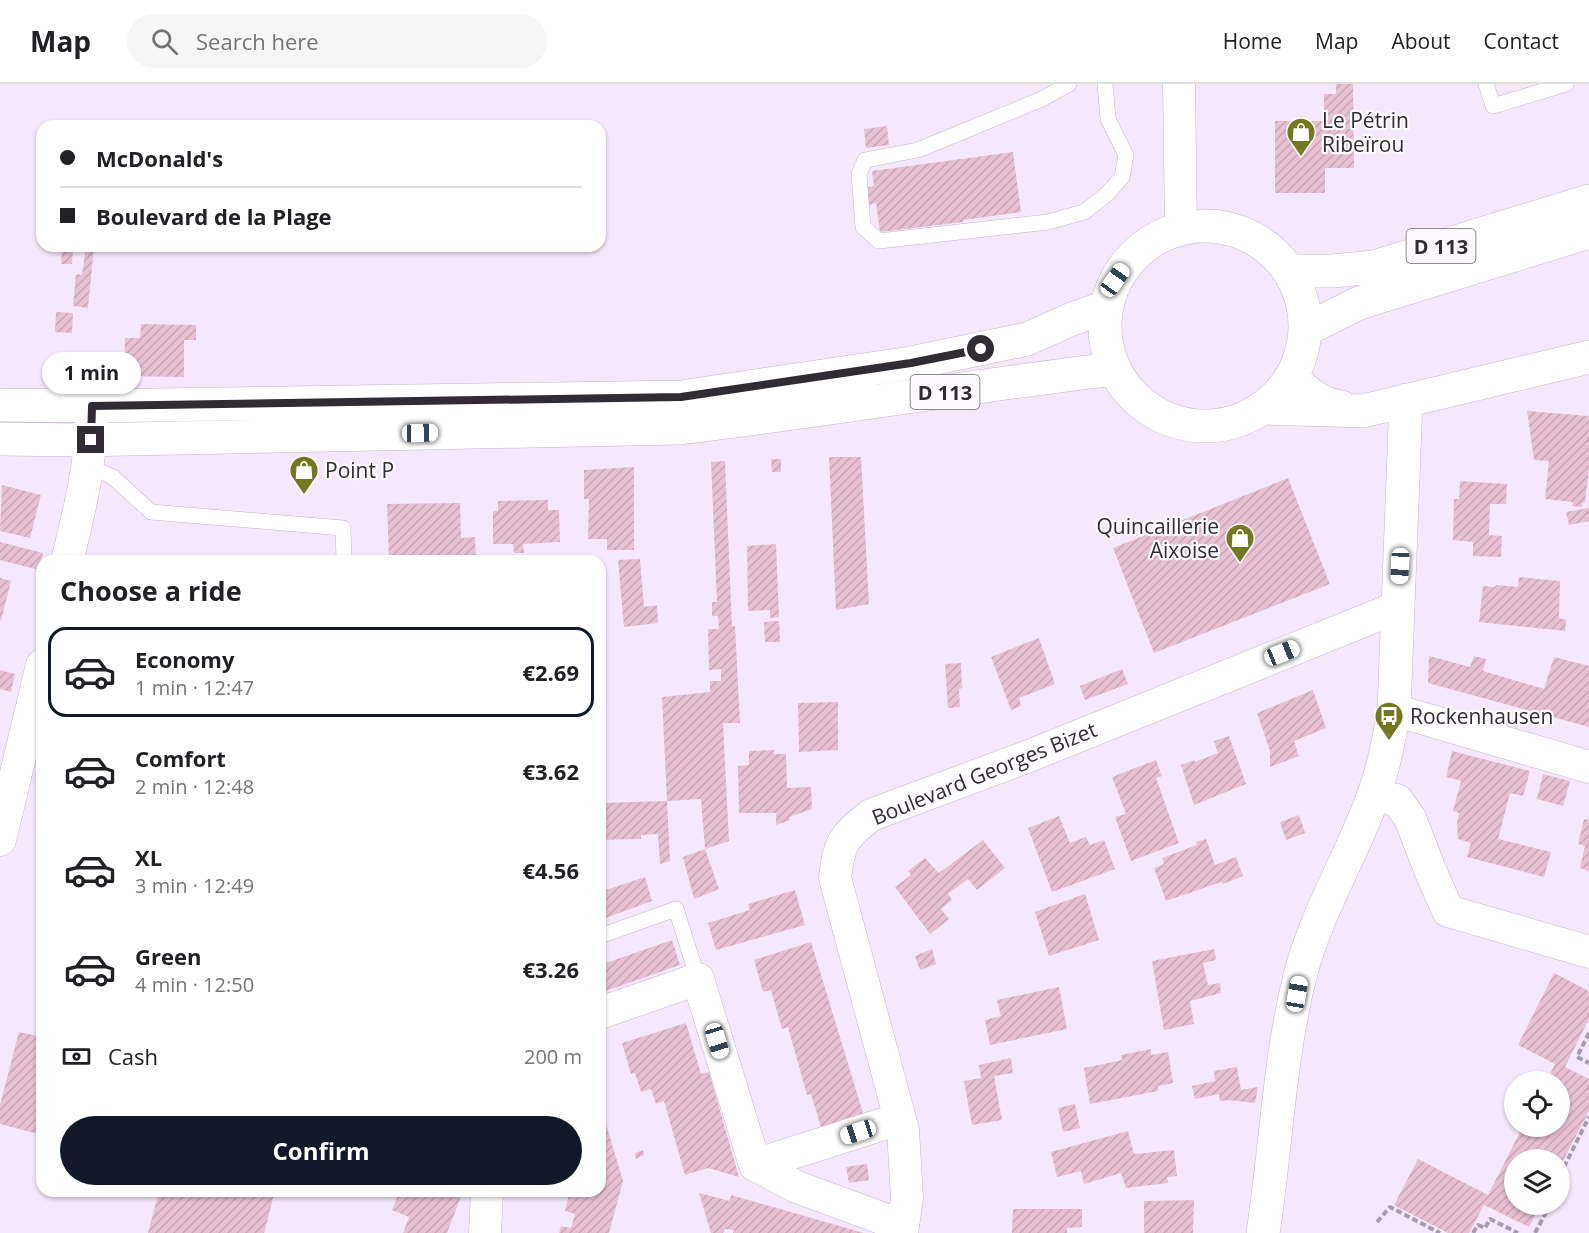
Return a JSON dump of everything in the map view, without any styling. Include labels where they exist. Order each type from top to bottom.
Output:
[{"type":"main road","name":"D 113","points":[[1289,271],[1333,271],[1374,267],[1589,201]]},
{"type":"main road","points":[[1205,225],[1230,228],[1253,237],[1273,252],[1289,271],[1302,299],[1305,330],[1301,354],[1291,376],[1278,394],[1262,408],[1236,422],[1208,426],[1179,423],[1152,411],[1130,393],[1114,369],[1105,338],[1106,307],[1115,280],[1132,256],[1154,239],[1181,228],[1205,225]]},
{"type":"main road","name":"D 113","points":[[1305,330],[1359,303],[1589,232]]},
{"type":"main road","name":"D 113","points":[[0,405],[92,406],[681,397],[911,363],[1027,339],[1106,307]]},
{"type":"main road","points":[[1262,408],[1363,411],[1589,357]]},
{"type":"main road","name":"D 113","points":[[0,439],[89,452],[679,428],[1114,369]]},
{"type":"main road","points":[[1291,376],[1313,397],[1326,404],[1363,411]]},
{"type":"main road","points":[[1263,1233],[1286,1051],[1300,975],[1373,796],[1388,750],[1394,710],[1406,400]]},
{"type":"street","points":[[1179,84],[1181,228]]},
{"type":"street","points":[[68,555],[89,452],[92,406]]},
{"type":"street","name":"Boulevard Georges Bizet","points":[[755,1165],[797,1187],[902,1230],[907,1198],[903,1130],[835,878],[838,851],[852,830],[871,815],[1029,756],[1398,608]]},
{"type":"street","points":[[0,840],[36,690]]},
{"type":"street","points":[[1394,710],[1589,767]]},
{"type":"street","points":[[1373,796],[1397,800],[1410,818],[1448,910],[1589,952]]},
{"type":"street","points":[[606,1011],[698,979],[755,1165],[899,1119]]},
{"type":"street","points":[[485,1233],[487,1197]]},
{"type":"lane","points":[[1069,84],[1042,99],[918,150],[865,160],[859,174],[863,227],[879,241],[1048,222],[1084,212],[1107,194],[1122,177],[1126,155],[1108,119],[1105,84]]},
{"type":"lane","points":[[1486,84],[1493,106],[1566,84]]},
{"type":"lane","points":[[89,452],[151,512],[343,528],[344,555]]},
{"type":"lane","points":[[606,934],[676,909],[698,979]]},
{"type":"path","points":[[1589,1034],[1577,1057],[1589,1063]]},
{"type":"path","points":[[1570,1155],[1589,1117]]},
{"type":"path","points":[[1377,1222],[1390,1207],[1440,1233]]},
{"type":"path","points":[[1535,1233],[1545,1215]]},
{"type":"path","points":[[1473,1233],[1478,1225],[1485,1228],[1490,1219],[1518,1233]]},
{"type":"building","points":[[1336,84],[1353,84],[1354,168],[1325,168],[1325,193],[1275,193],[1275,121],[1324,121],[1324,94],[1336,94]]},
{"type":"building","points":[[887,126],[889,145],[866,148],[864,129]]},
{"type":"building","points":[[1013,152],[1021,212],[880,232],[876,203],[868,205],[868,187],[874,186],[872,171]]},
{"type":"building","points":[[62,252],[73,252],[72,264],[61,264]]},
{"type":"building","points":[[85,252],[93,252],[88,308],[73,306],[76,274],[82,275]]},
{"type":"building","points":[[56,312],[73,313],[72,333],[55,332]]},
{"type":"building","points":[[141,324],[196,325],[196,340],[184,340],[184,377],[124,376],[125,338],[140,338]]},
{"type":"building","points":[[1527,411],[1589,416],[1589,467],[1585,503],[1582,503],[1582,507],[1572,506],[1573,502],[1545,499],[1549,461],[1534,460]]},
{"type":"building","points":[[829,457],[861,457],[869,604],[836,610]]},
{"type":"building","points":[[771,459],[781,459],[781,472],[772,472]]},
{"type":"building","points":[[725,461],[732,626],[735,626],[740,723],[723,723],[729,841],[705,849],[701,799],[667,801],[662,697],[710,692],[710,681],[721,681],[721,669],[709,670],[708,629],[719,629],[718,616],[712,616],[712,602],[717,602],[711,462]]},
{"type":"building","points":[[634,467],[634,550],[607,550],[607,539],[588,539],[589,499],[584,499],[584,470]]},
{"type":"building","points":[[1288,478],[1330,584],[1154,653],[1113,548]]},
{"type":"building","points":[[1460,481],[1507,484],[1506,504],[1490,504],[1489,535],[1502,536],[1501,557],[1473,556],[1473,542],[1453,540],[1454,499],[1459,499]]},
{"type":"building","points":[[2,485],[41,495],[30,538],[0,531]]},
{"type":"building","points":[[548,500],[548,510],[559,510],[560,542],[523,544],[524,553],[514,553],[513,544],[493,544],[493,511],[498,511],[498,501]]},
{"type":"building","points":[[460,503],[461,538],[475,537],[476,555],[389,555],[387,504]]},
{"type":"building","points":[[1589,508],[1589,521],[1569,525],[1566,512]]},
{"type":"building","points":[[0,542],[43,553],[36,555],[36,569],[0,560]]},
{"type":"building","points":[[776,544],[779,617],[770,618],[770,610],[748,611],[747,546]]},
{"type":"building","points":[[640,559],[644,607],[657,605],[658,623],[624,627],[618,560]]},
{"type":"building","points":[[1519,577],[1560,581],[1559,618],[1566,620],[1565,631],[1479,622],[1483,586],[1518,587]]},
{"type":"building","points":[[0,578],[11,581],[1,621],[0,620]]},
{"type":"building","points":[[779,621],[780,642],[765,642],[764,622]]},
{"type":"building","points":[[1039,638],[1055,684],[1019,698],[1021,706],[1011,710],[991,657]]},
{"type":"building","points":[[1429,656],[1470,667],[1474,656],[1486,659],[1483,671],[1544,689],[1554,657],[1589,666],[1589,727],[1428,683]]},
{"type":"building","points":[[961,663],[960,707],[948,708],[945,664]]},
{"type":"building","points":[[1122,669],[1128,684],[1085,700],[1080,686]]},
{"type":"building","points":[[0,670],[15,674],[11,692],[0,689]]},
{"type":"building","points":[[1313,690],[1326,728],[1294,741],[1299,756],[1270,767],[1270,751],[1257,713]]},
{"type":"building","points":[[838,702],[838,750],[799,752],[798,703]]},
{"type":"building","points":[[1229,736],[1246,784],[1194,805],[1181,765],[1218,753],[1214,741]]},
{"type":"building","points":[[774,750],[774,754],[786,754],[787,788],[811,787],[812,809],[789,817],[790,820],[776,825],[776,813],[739,813],[738,766],[749,765],[749,751]]},
{"type":"building","points":[[1452,751],[1530,771],[1523,796],[1510,793],[1498,839],[1551,852],[1544,877],[1467,857],[1471,843],[1458,839],[1459,813],[1453,811],[1461,781],[1446,777]]},
{"type":"building","points":[[1156,760],[1162,776],[1156,778],[1179,843],[1131,861],[1115,817],[1126,814],[1112,777]]},
{"type":"building","points":[[1543,774],[1570,781],[1563,806],[1537,799]]},
{"type":"building","points":[[667,801],[670,861],[660,864],[658,834],[641,835],[641,839],[606,840],[606,803]]},
{"type":"building","points":[[1299,815],[1305,833],[1286,840],[1280,822]]},
{"type":"building","points":[[1059,816],[1070,843],[1086,837],[1090,845],[1104,840],[1115,869],[1052,892],[1028,828]]},
{"type":"building","points":[[1584,819],[1589,820],[1589,871],[1580,868],[1585,846],[1578,844]]},
{"type":"building","points":[[1206,839],[1215,865],[1236,857],[1243,876],[1166,901],[1154,868],[1164,864],[1162,858],[1197,845],[1196,842]]},
{"type":"building","points":[[983,840],[1005,868],[977,890],[968,879],[948,894],[952,900],[941,909],[949,919],[930,934],[895,887],[911,875],[908,871],[925,858],[939,873]]},
{"type":"building","points":[[705,849],[719,889],[694,899],[683,857]]},
{"type":"building","points":[[645,877],[652,901],[606,918],[606,890]]},
{"type":"building","points":[[795,890],[805,925],[716,950],[708,923],[750,910],[748,904]]},
{"type":"building","points":[[1085,894],[1099,940],[1049,956],[1035,912]]},
{"type":"building","points":[[672,940],[680,965],[606,991],[606,963]]},
{"type":"building","points":[[811,942],[863,1113],[821,1127],[811,1094],[807,1095],[788,1027],[782,1029],[771,990],[763,992],[754,960]]},
{"type":"building","points":[[932,949],[936,964],[920,970],[915,956]]},
{"type":"building","points":[[1214,949],[1216,960],[1203,963],[1208,985],[1220,983],[1221,993],[1190,1001],[1194,1024],[1164,1030],[1152,961]]},
{"type":"building","points":[[1554,973],[1589,991],[1589,1019],[1565,1067],[1589,1079],[1589,1111],[1569,1149],[1511,1149],[1517,1137],[1570,1137],[1570,1071],[1552,1071],[1555,1064],[1518,1045]]},
{"type":"building","points":[[1059,987],[1067,1029],[990,1045],[985,1020],[1001,1016],[997,1000]]},
{"type":"building","points":[[686,1023],[701,1074],[709,1072],[739,1177],[708,1168],[685,1175],[664,1101],[656,1104],[651,1089],[641,1092],[635,1073],[631,1074],[622,1043]]},
{"type":"building","points":[[19,1032],[36,1036],[36,1133],[0,1124],[0,1105]]},
{"type":"building","points":[[1151,1049],[1151,1055],[1168,1052],[1173,1083],[1158,1086],[1158,1091],[1090,1104],[1084,1068],[1122,1060],[1121,1055]]},
{"type":"building","points":[[1011,1058],[1013,1073],[994,1076],[1002,1120],[972,1125],[964,1081],[981,1078],[979,1065]]},
{"type":"building","points":[[1237,1067],[1241,1090],[1258,1087],[1255,1103],[1220,1101],[1219,1094],[1195,1099],[1192,1086],[1215,1081],[1214,1071]]},
{"type":"building","points":[[1075,1104],[1080,1128],[1063,1132],[1058,1108]]},
{"type":"building","points":[[606,1124],[623,1181],[609,1233],[559,1233],[561,1226],[571,1228],[575,1214],[565,1211],[568,1197],[606,1197]]},
{"type":"building","points":[[1128,1131],[1134,1154],[1174,1150],[1177,1176],[1167,1177],[1168,1183],[1126,1188],[1121,1173],[1084,1184],[1081,1171],[1057,1177],[1051,1152]]},
{"type":"building","points":[[643,1150],[644,1155],[636,1159],[635,1153]]},
{"type":"building","points":[[1418,1159],[1488,1195],[1504,1163],[1504,1215],[1484,1205],[1469,1233],[1448,1233],[1394,1205]]},
{"type":"building","points":[[867,1164],[869,1180],[849,1183],[846,1167]]},
{"type":"building","points":[[699,1193],[730,1201],[731,1195],[864,1233],[733,1233],[734,1230],[725,1229],[723,1233],[711,1233]]},
{"type":"building","points":[[157,1197],[273,1197],[264,1233],[148,1233]]},
{"type":"building","points":[[397,1197],[461,1197],[447,1233],[403,1233],[409,1217],[392,1210]]},
{"type":"building","points":[[1194,1200],[1193,1233],[1144,1233],[1144,1201]]},
{"type":"building","points":[[1013,1209],[1082,1209],[1082,1227],[1067,1228],[1067,1233],[1012,1233]]},
{"type":"building","points":[[1504,1215],[1535,1215],[1529,1227]]},
{"type":"place","name":"Le Pétrin Ribeïrou","points":[[1301,158]]},
{"type":"place","name":"Point P","points":[[304,496]]},
{"type":"place","name":"Quincaillerie Aixoise","points":[[1240,564]]},
{"type":"place","name":"Rockenhausen","points":[[1389,742]]},
{"type":"route","points":[[91,440],[92,406],[681,397],[911,363],[981,349]]}]
